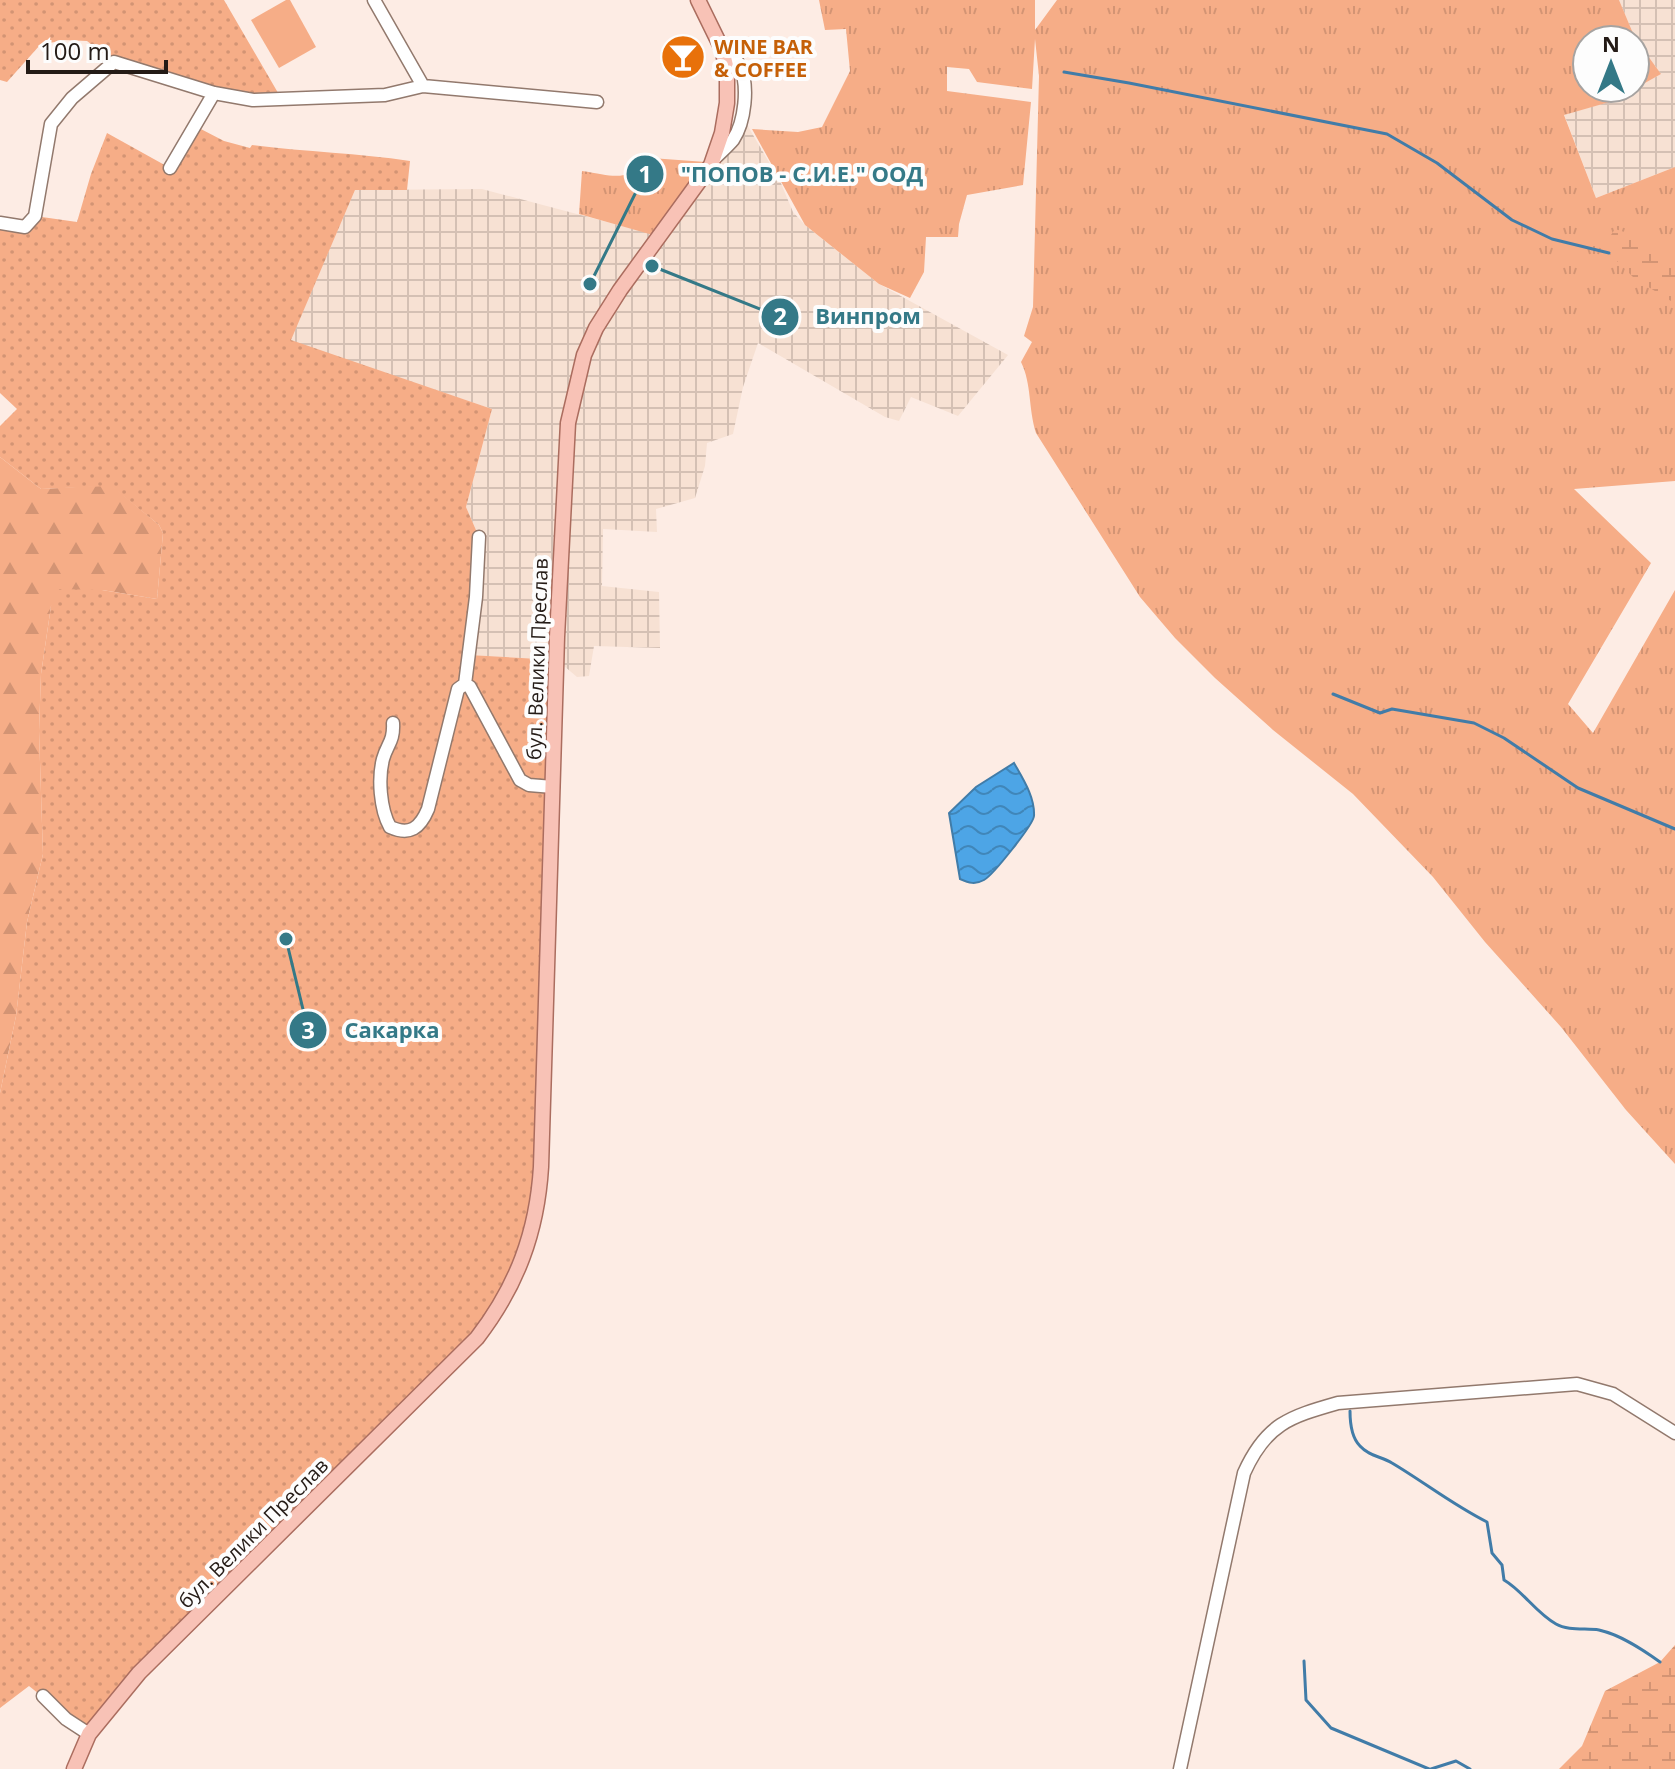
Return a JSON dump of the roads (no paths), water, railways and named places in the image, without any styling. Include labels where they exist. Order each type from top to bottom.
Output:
[{"type":"main road","name":"бул. Велики Преслав","points":[[74,1769],[89,1734],[139,1673],[477,1338],[507,1295],[525,1254],[535,1222],[541,1167],[566,447],[577,380],[596,328],[715,158],[727,103],[727,70],[722,49],[698,0]]},
{"type":"main road","name":"бул. Велики Преслав","points":[[694,187],[712,143],[718,109],[718,70],[710,24]]},
{"type":"street","points":[[374,0],[423,86]]},
{"type":"street","points":[[0,223],[25,227],[35,216],[51,124],[72,98],[114,62],[214,93],[253,100],[385,95],[423,86],[597,102]]},
{"type":"street","points":[[170,168],[214,93]]},
{"type":"street","points":[[479,537],[476,597],[465,684],[520,780],[529,785],[553,787]]},
{"type":"street","points":[[393,723],[394,736],[383,757],[382,800],[390,827],[404,831],[416,829],[428,809],[458,689],[465,684]]},
{"type":"street","points":[[1180,1769],[1244,1473],[1255,1449],[1274,1429],[1301,1414],[1338,1403],[1577,1384],[1613,1394],[1675,1433]]},
{"type":"street","points":[[43,1696],[66,1719],[89,1734]]},
{"type":"water","points":[[1014,763],[1030,795],[1034,809],[1032,821],[989,876],[978,883],[960,879],[949,813],[976,787]]},
{"type":"waterway","points":[[1064,72],[1387,134],[1437,163],[1512,220],[1552,239],[1609,253]]},
{"type":"waterway","points":[[1333,694],[1380,713],[1392,709],[1474,723],[1504,738],[1578,788],[1675,829]]},
{"type":"waterway","points":[[1350,1411],[1353,1434],[1364,1450],[1392,1463],[1487,1522],[1492,1553],[1502,1565],[1504,1580],[1542,1614],[1561,1626],[1615,1635],[1660,1662]]},
{"type":"waterway","points":[[1304,1661],[1306,1700],[1331,1728],[1429,1769]]},
{"type":"waterway","points":[[1431,1769],[1456,1761],[1470,1769]]},
{"type":"place","name":"WINE BAR & COFFEE","points":[[683,57]]},
{"type":"place","name":"Винпром","points":[[652,266]]},
{"type":"place","name":"\"ПОПОВ - С.И.Е.\" ООД","points":[[590,284]]},
{"type":"place","name":"Сакарка","points":[[286,939]]}]
